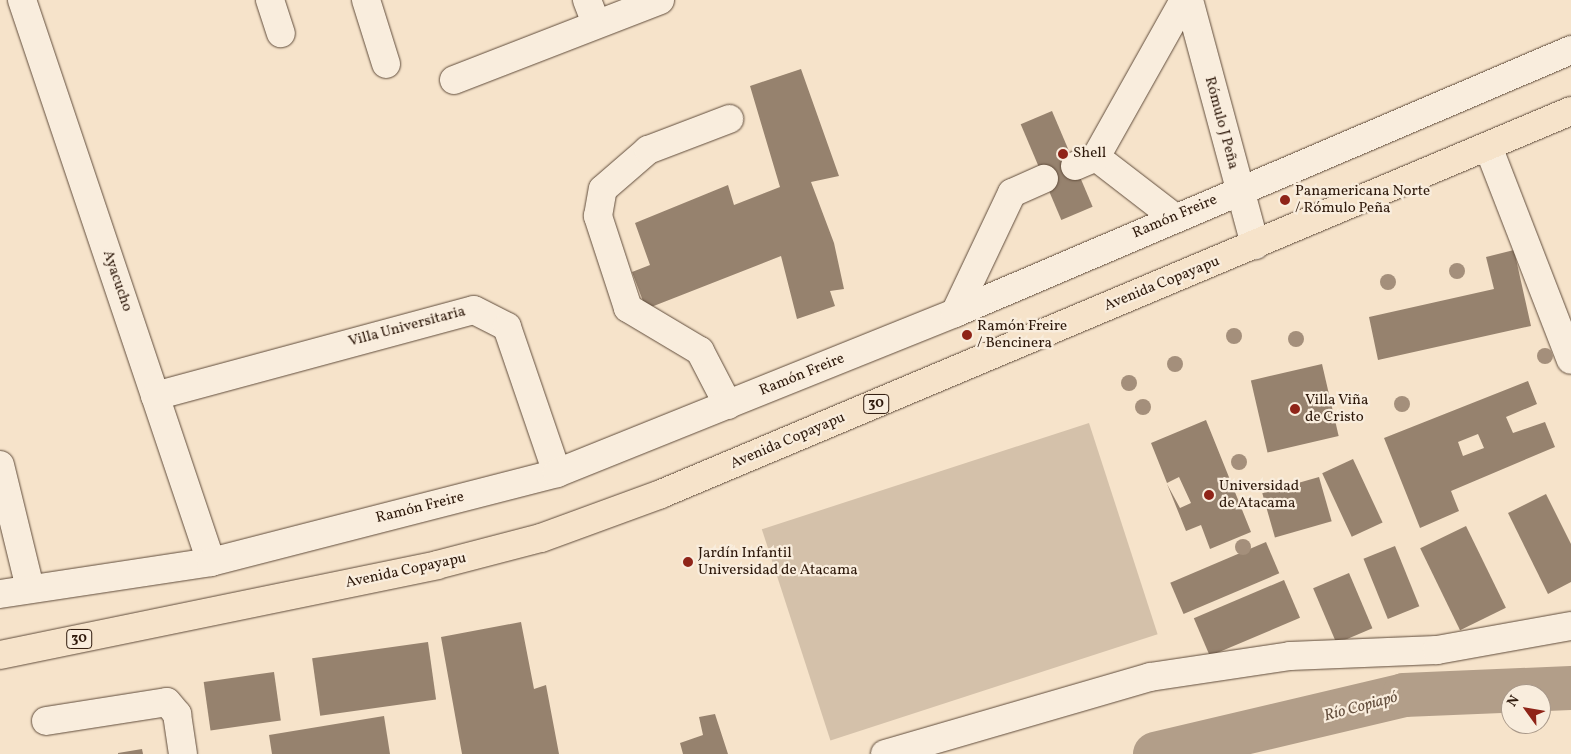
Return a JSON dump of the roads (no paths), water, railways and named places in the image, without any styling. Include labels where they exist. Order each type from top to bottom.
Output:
[{"type":"highway","name":"Avenida Copayapu","points":[[0,655],[437,565],[541,538],[662,494],[1488,149],[1571,111]]},
{"type":"street","name":"Ayacucho","points":[[22,0],[211,562]]},
{"type":"street","points":[[270,0],[281,34]]},
{"type":"street","points":[[366,0],[386,64]]},
{"type":"street","points":[[454,80],[592,11],[660,0]]},
{"type":"street","points":[[1174,217],[1085,161],[1184,0]]},
{"type":"street","name":"Rómulo J Peña","points":[[1189,0],[1239,190],[1256,245]]},
{"type":"street","name":"Ramón Freire","points":[[0,594],[211,562],[557,473],[955,313],[1174,217],[1571,50]]},
{"type":"street","points":[[728,405],[700,351],[628,308],[598,216],[603,189],[648,150],[729,118]]},
{"type":"street","points":[[1488,149],[1561,304],[1571,360]]},
{"type":"street","points":[[955,313],[1012,193],[1044,180]]},
{"type":"street","name":"Villa Universitaria","points":[[155,396],[474,310],[507,327],[557,473]]},
{"type":"street","points":[[0,465],[30,588]]},
{"type":"street","points":[[885,754],[1150,678],[1290,656],[1437,650],[1571,626]]},
{"type":"street","points":[[46,721],[167,702],[177,714],[183,754]]},
{"type":"waterway","name":"Río Copiapó","points":[[1155,754],[1404,695],[1571,688]]},
{"type":"place","name":"Shell","points":[[1063,154]]},
{"type":"place","name":"Panamericana Norte / Rómulo Peña","points":[[1285,200]]},
{"type":"place","name":"Ramón Freire / Bencinera","points":[[967,335]]},
{"type":"place","name":"Villa Viña de Cristo","points":[[1295,409]]},
{"type":"place","name":"Universidad de Atacama","points":[[1209,495]]},
{"type":"place","name":"Jardín Infantil Universidad de Atacama","points":[[688,562]]}]
